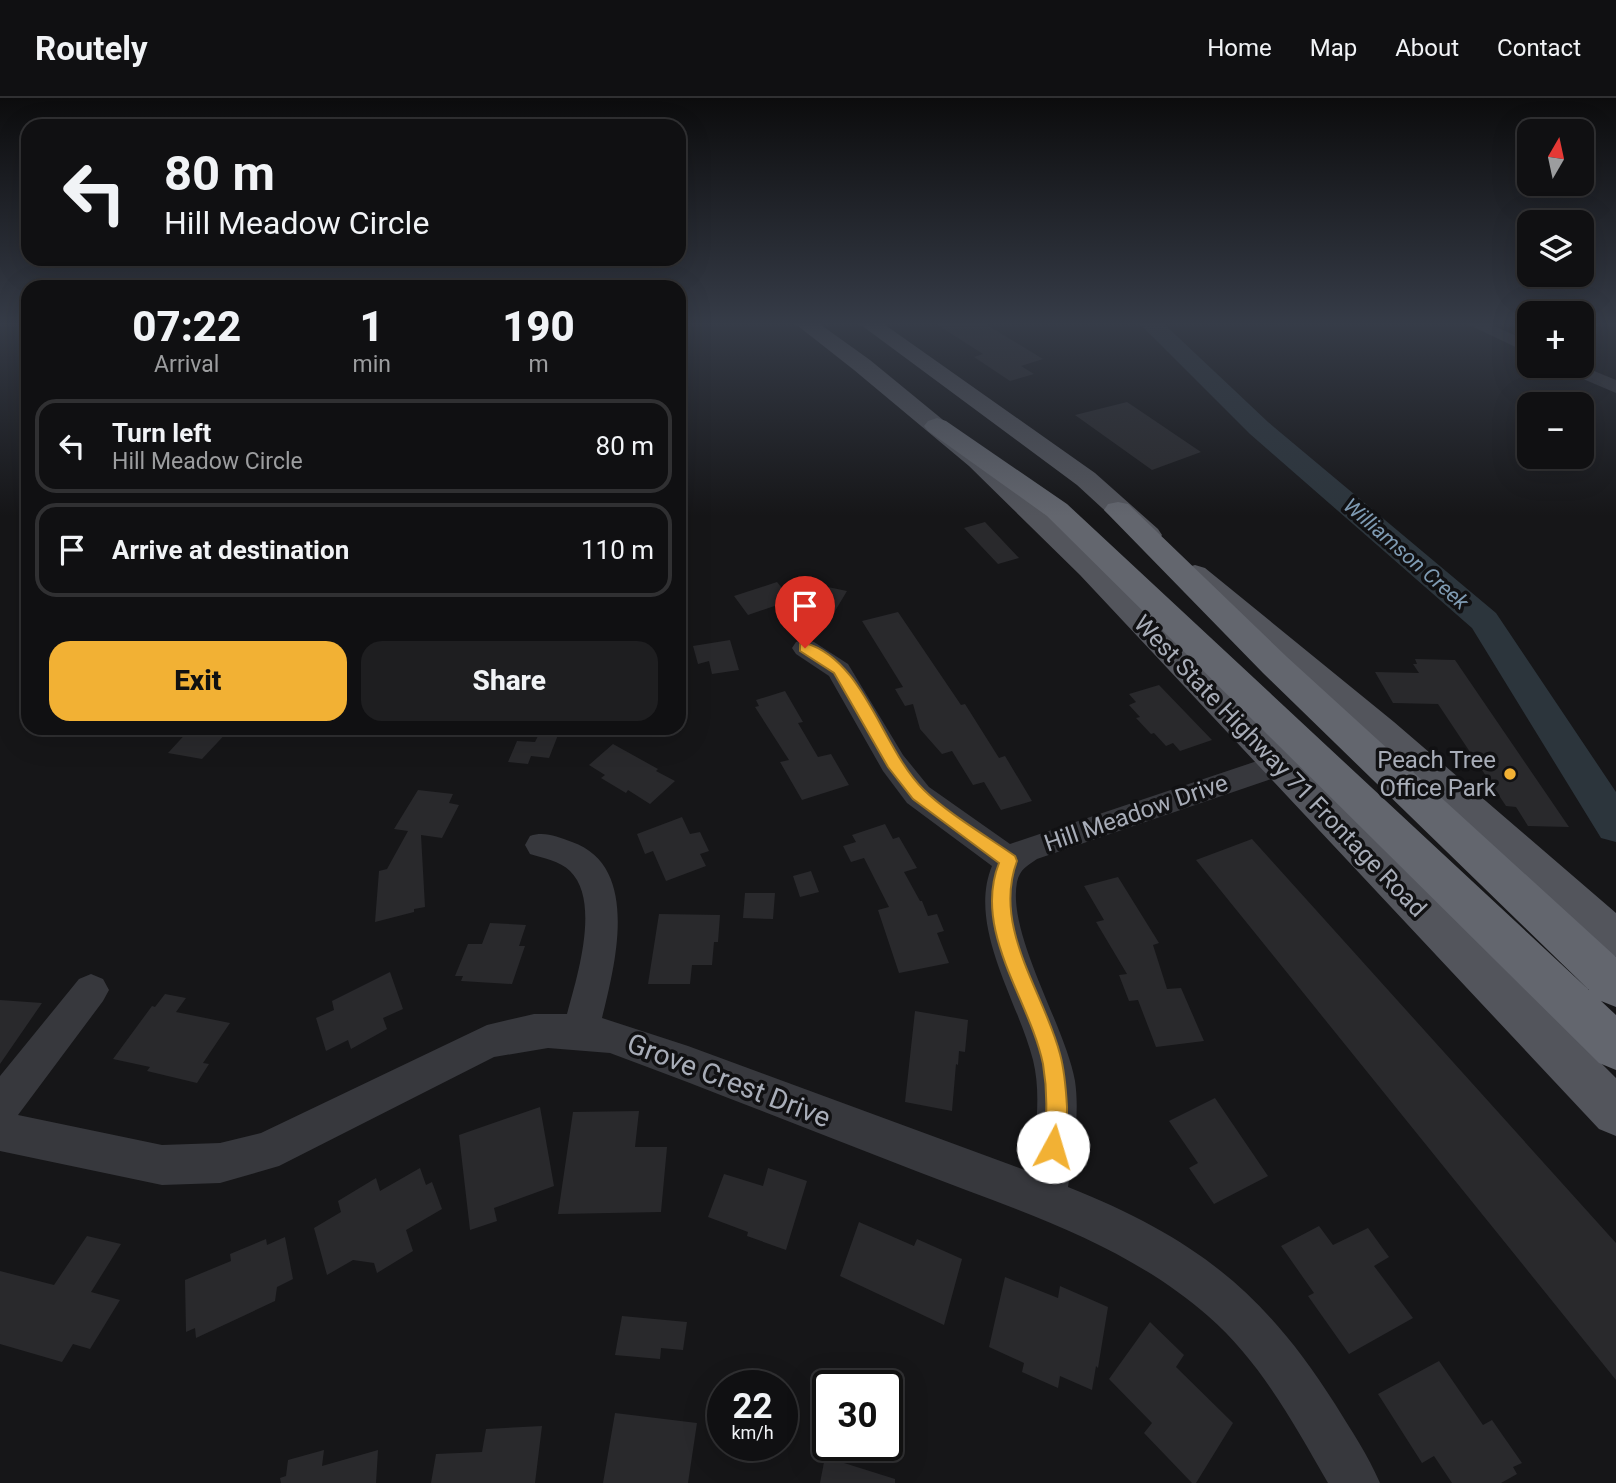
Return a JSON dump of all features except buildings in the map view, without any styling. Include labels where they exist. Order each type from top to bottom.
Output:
[{"type":"highway","points":[[937,426],[1057,510],[1616,1047]]},
{"type":"highway","points":[[1118,510],[1275,665],[1616,986]]},
{"type":"main road","name":"West State Highway 71 Frontage Road","points":[[886,387],[978,461],[1090,569],[1616,1112]]},
{"type":"main road","points":[[957,387],[1086,479],[1118,510],[1305,665],[1616,939]]},
{"type":"street","points":[[805,648],[839,670],[893,763],[918,795],[1009,861],[1000,896],[1007,936],[1024,988],[1050,1052],[1056,1082],[1057,1120],[1046,1200]]},
{"type":"street","name":"Hill Meadow Drive","points":[[1009,861],[1026,850],[1279,765]]},
{"type":"street","points":[[541,845],[566,852],[582,861],[590,870],[598,892],[602,916],[598,955],[581,1031]]},
{"type":"street","points":[[0,1107],[91,990]]},
{"type":"street","name":"Grove Crest Drive","points":[[0,1131],[162,1165],[220,1163],[265,1153],[487,1042],[520,1031],[581,1031],[610,1036],[1046,1200],[1149,1244],[1227,1303],[1268,1346],[1313,1411],[1355,1483]]},
{"type":"waterway","name":"Williamson Creek","points":[[1216,387],[1259,428],[1484,621],[1616,826]]},
{"type":"place","name":"Peach Tree Office Park","points":[[1510,774]]},
{"type":"route","points":[[805,648],[825,658],[839,670],[893,763],[918,795],[1009,861],[1000,896],[1007,936],[1024,988],[1050,1052],[1056,1082],[1057,1120],[1053,1147]]}]
